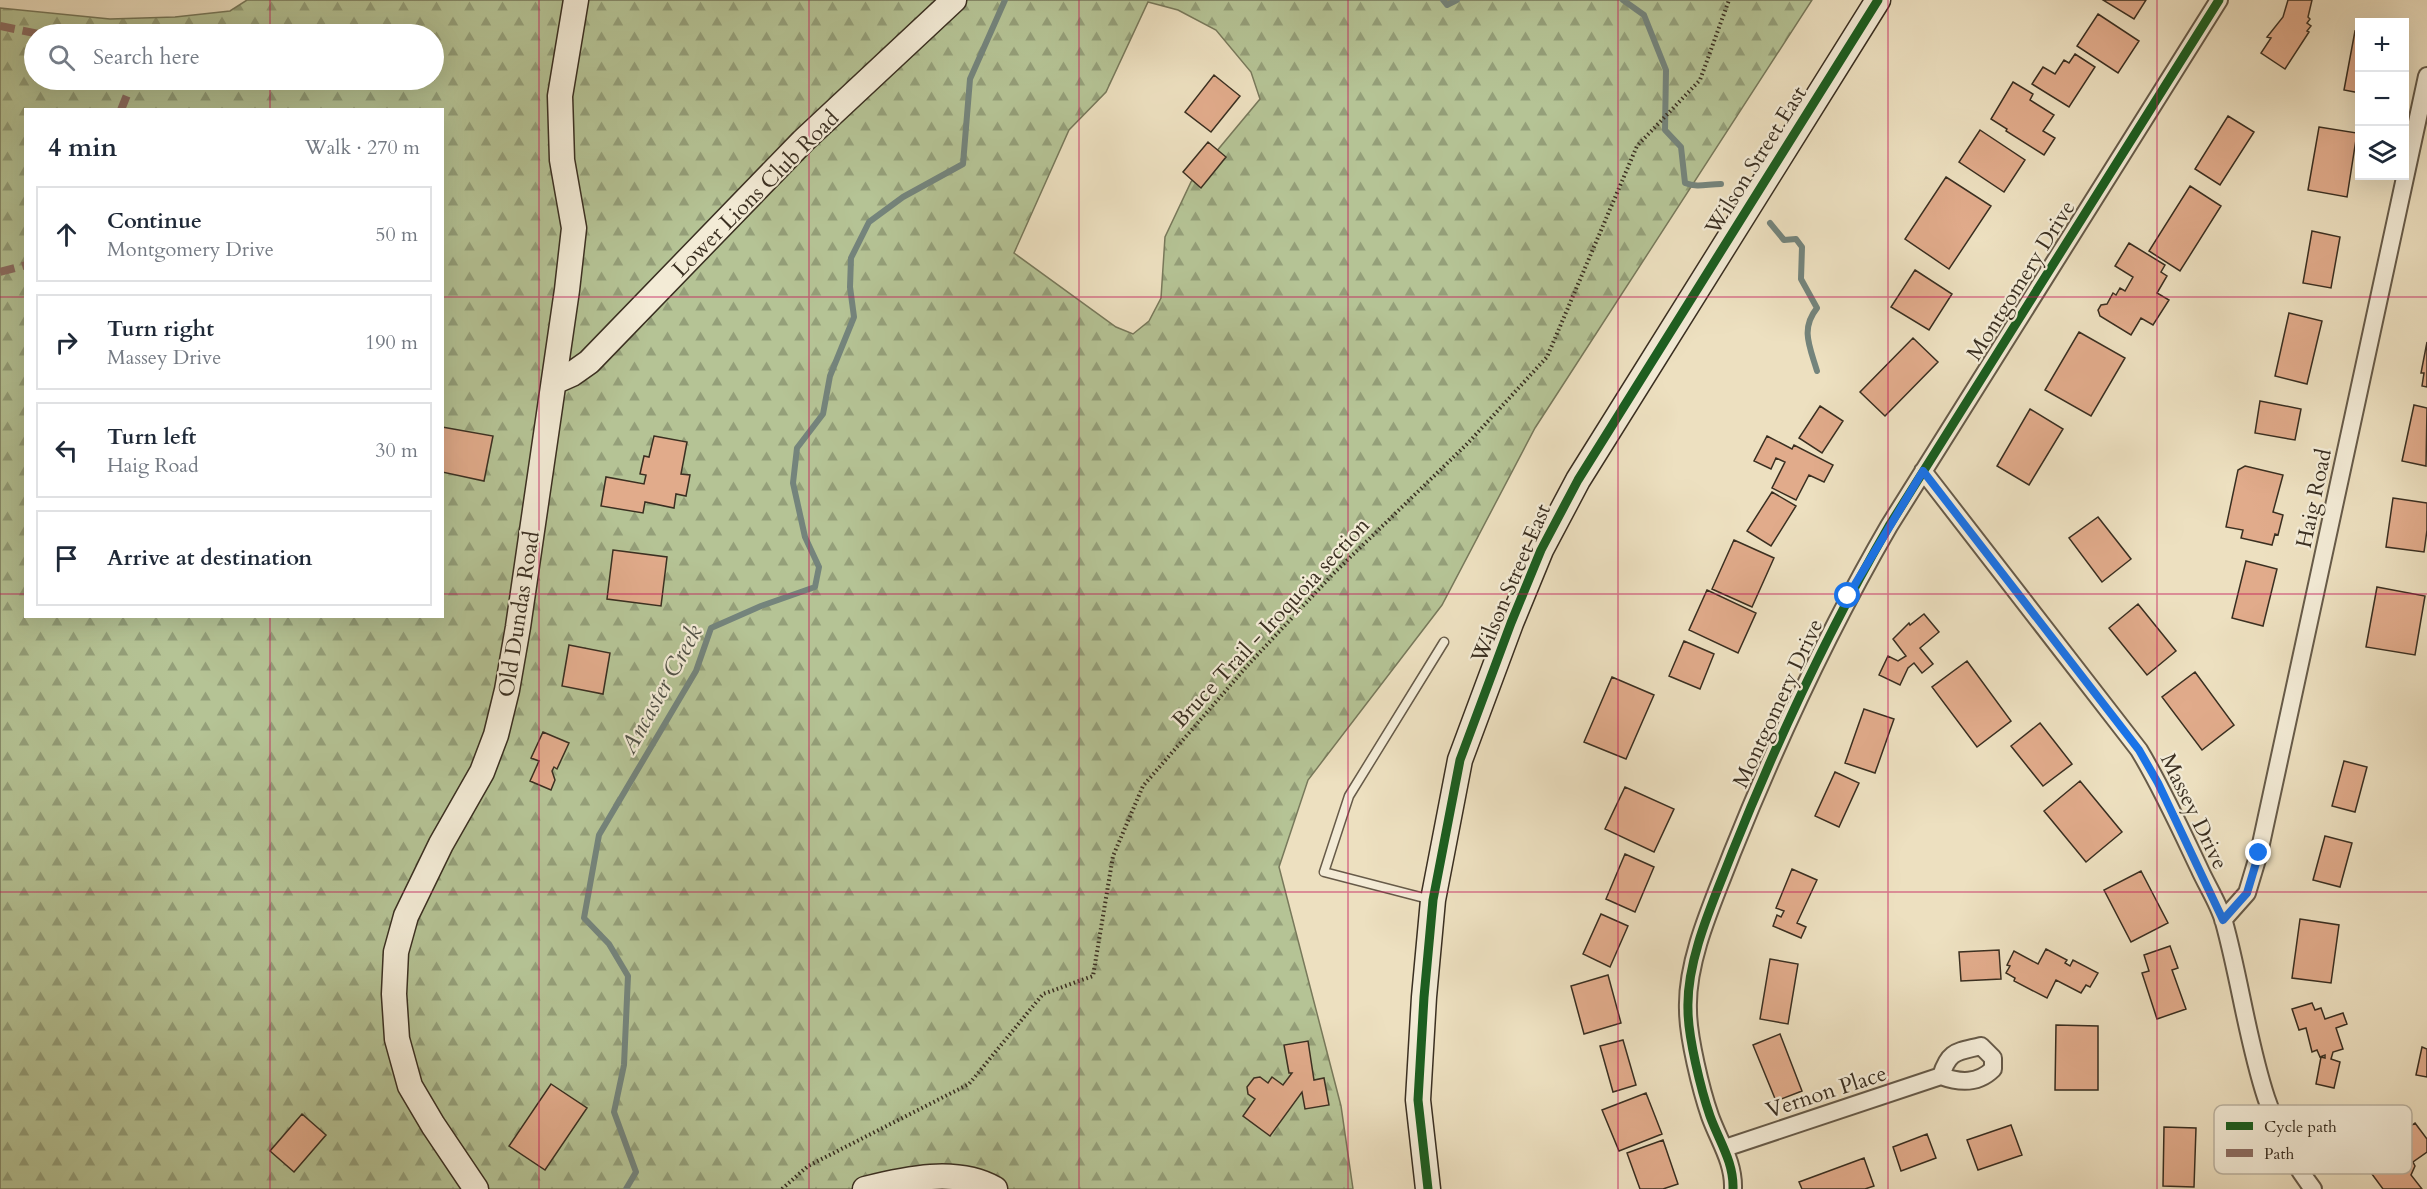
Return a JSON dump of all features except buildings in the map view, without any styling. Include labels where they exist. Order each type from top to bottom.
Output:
[{"type":"street","name":"Old Dundas Road","points":[[476,1189],[410,1086],[397,1039],[394,994],[396,952],[406,916],[441,844],[482,772],[496,735],[518,627],[574,228],[562,160],[560,96],[576,0]]},
{"type":"street","name":"Lower Lions Club Road","points":[[554,382],[590,362],[803,141],[954,0]]},
{"type":"street","name":"Wilson Street East","points":[[1428,1189],[1418,1100],[1433,900],[1460,760],[1511,623],[1541,550],[1578,480],[1878,0]]},
{"type":"street","name":"Montgomery Drive","points":[[1733,1189],[1734,1175],[1711,1117],[1696,1059],[1688,1010],[1694,962],[1709,912],[1769,764],[1848,596],[1923,471],[2219,0]]},
{"type":"street","name":"Haig Road","points":[[2223,920],[2247,893],[2259,853],[2426,84]]},
{"type":"street","name":"Massey Drive","points":[[1923,471],[2139,750],[2158,783],[2223,920],[2246,1025],[2269,1105]]},
{"type":"street","name":"Vernon Place","points":[[1725,1148],[1941,1076]]},
{"type":"street","points":[[864,1189],[897,1181],[939,1177],[980,1180],[995,1189]]},
{"type":"lane","points":[[1433,900],[1324,872],[1349,796],[1444,642]]},
{"type":"green space","points":[[247,0],[1812,0],[1535,428],[1442,605],[1308,780],[1279,867],[1341,1106],[1353,1189],[0,1189],[0,8],[110,19],[175,17],[230,11]],"holes":[[[1148,2],[1178,10],[1216,30],[1251,72],[1260,99],[1191,182],[1165,237],[1161,298],[1149,321],[1133,334],[1116,327],[1014,253],[1069,130],[1106,92]]]},
{"type":"waterway","name":"Ancaster Creek","points":[[626,1189],[636,1172],[614,1112],[624,1065],[628,976],[609,944],[584,918],[599,835],[696,671],[711,628],[761,606],[815,587],[819,567],[805,537],[793,483],[797,448],[823,414],[830,376],[854,317],[850,287],[851,258],[869,222],[903,197],[963,164],[970,79],[1005,0]]},
{"type":"waterway","points":[[1443,0],[1447,5],[1457,0]]},
{"type":"waterway","points":[[1623,0],[1644,15],[1666,70],[1665,130],[1681,147],[1685,183],[1698,186],[1721,184]]},
{"type":"waterway","points":[[1770,223],[1784,240],[1796,239],[1802,247],[1801,279],[1817,308],[1809,323],[1808,331],[1809,346],[1817,371]]},
{"type":"marked path","points":[[0,26],[24,31]]},
{"type":"marked path","points":[[122,108],[129,90]]},
{"type":"marked path","points":[[0,272],[24,266]]},
{"type":"cycle path","points":[[1428,1189],[1418,1100],[1433,900],[1460,760],[1511,623],[1541,550],[1578,480],[1878,0]]},
{"type":"cycle path","points":[[1733,1189],[1729,1161],[1710,1116],[1699,1078],[1690,1034],[1688,1010],[1696,950],[1732,853],[1805,687],[1845,606],[1889,526],[2219,0]]},
{"type":"route","points":[[1848,596],[1923,471],[2139,750],[2158,783],[2223,920],[2247,893],[2259,853]]}]
